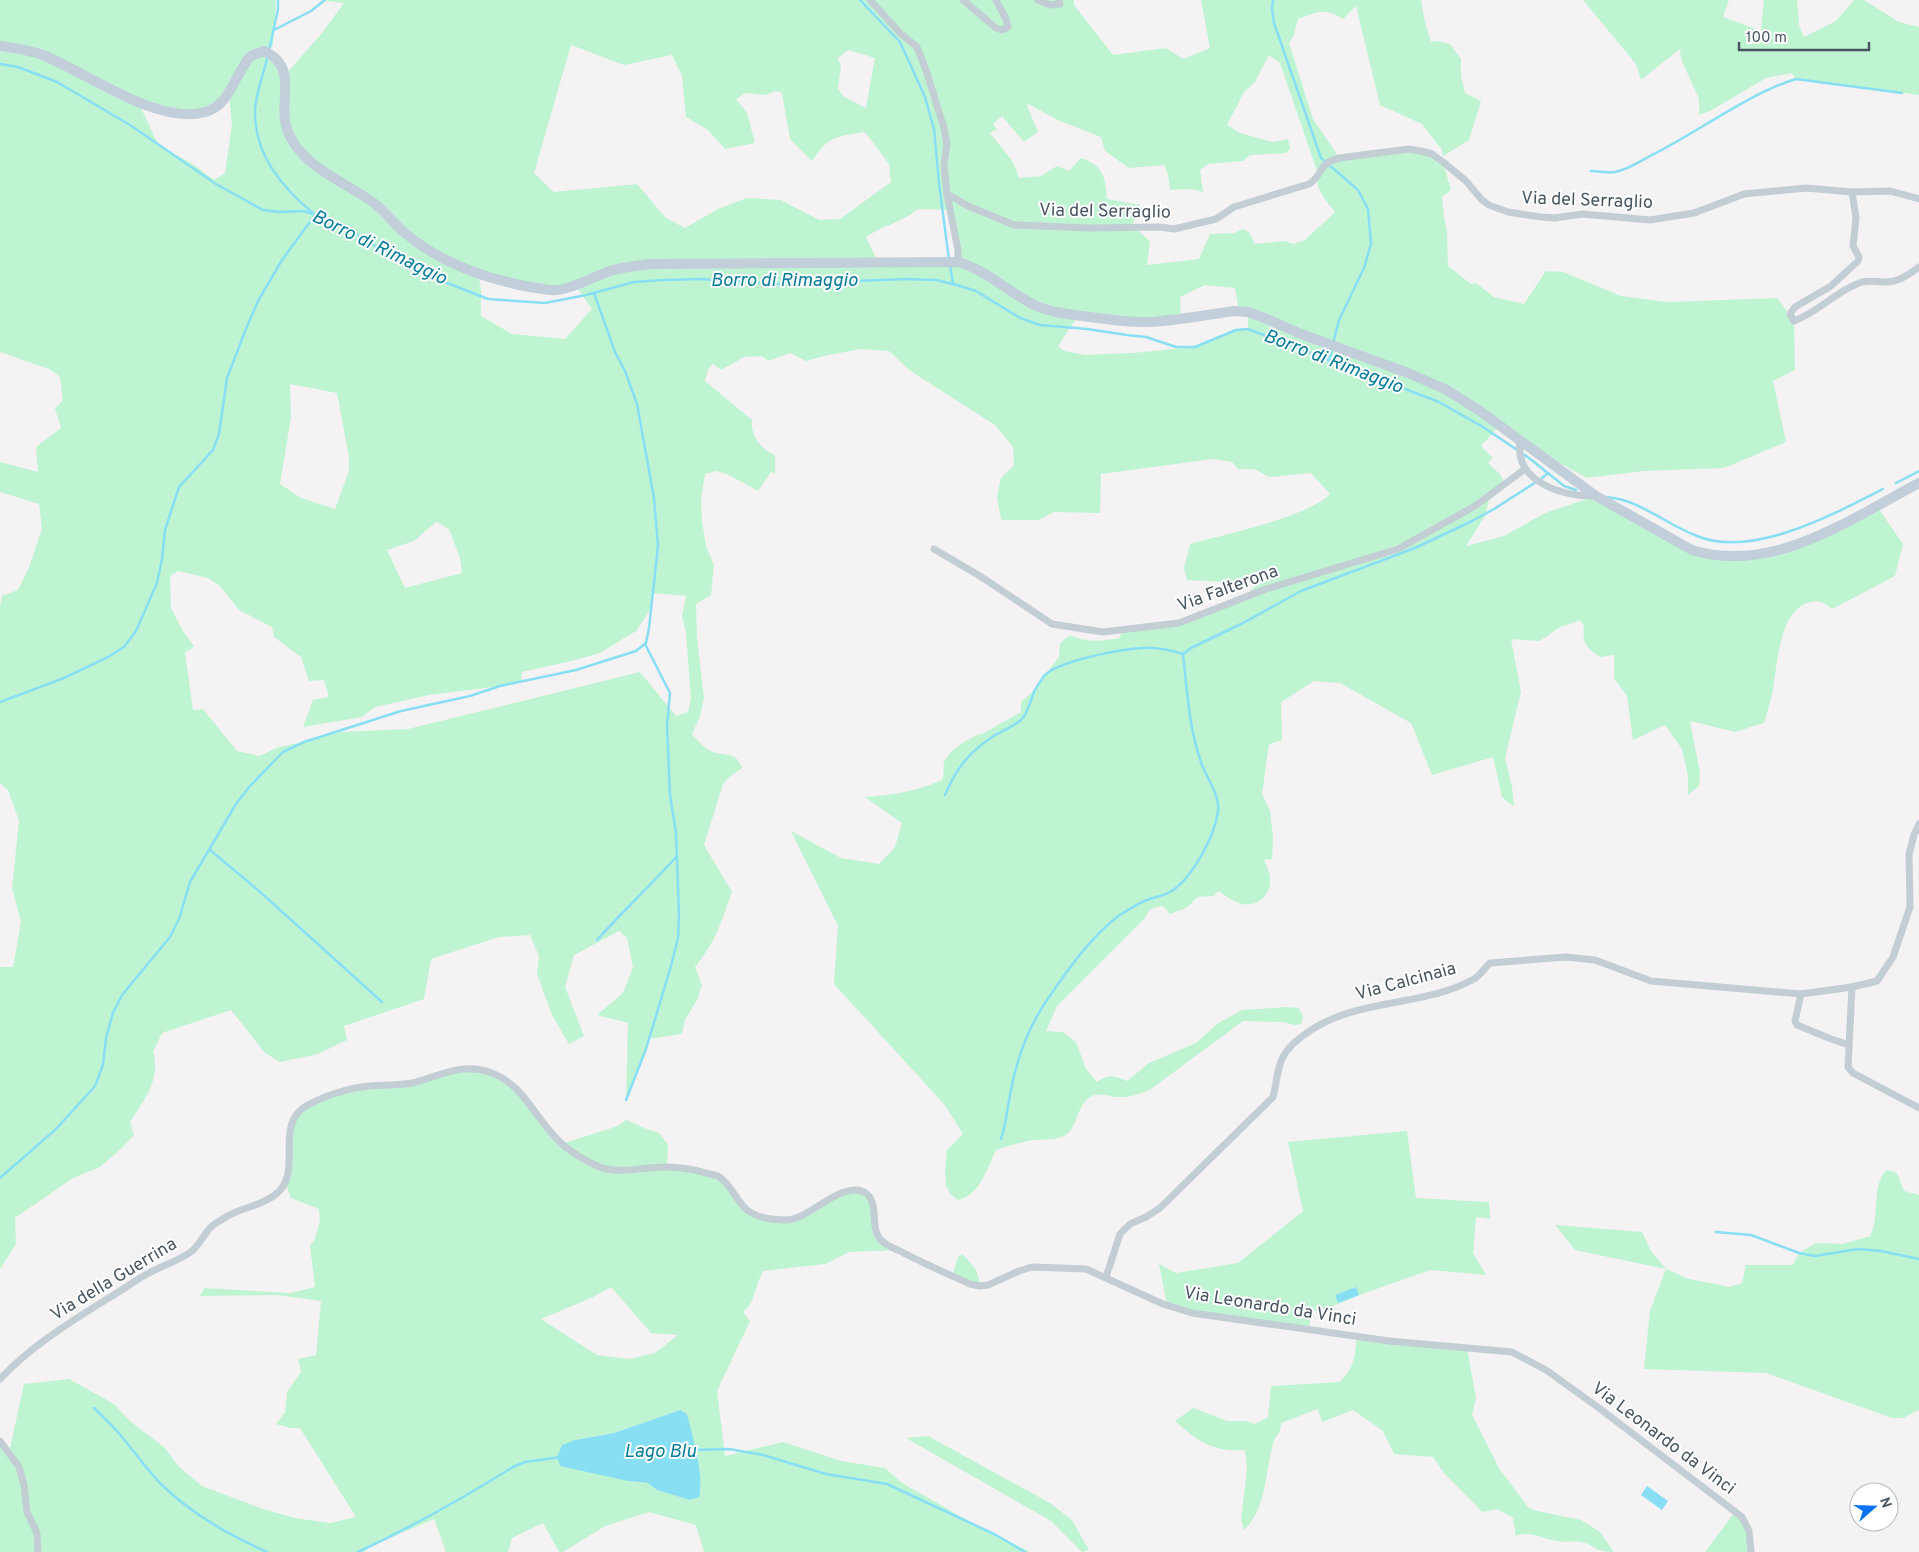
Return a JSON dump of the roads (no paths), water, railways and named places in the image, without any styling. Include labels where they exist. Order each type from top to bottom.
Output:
[{"type":"main road","points":[[0,46],[24,50],[46,57],[146,106],[188,114],[204,113],[218,106],[229,93],[250,57],[264,51],[271,54],[280,62],[285,75],[284,117],[287,131],[295,145],[307,159],[336,180],[374,203],[406,234],[426,249],[478,274],[518,285],[556,290],[576,285],[628,266],[651,264],[958,262],[971,265],[984,272],[1034,304],[1048,310],[1063,313],[1144,322],[1234,311],[1248,312],[1300,334],[1408,373],[1438,386],[1480,411],[1596,496],[1692,550],[1708,555],[1741,556],[1797,545],[1830,530],[1919,483]]},
{"type":"street","points":[[870,0],[901,34],[917,47],[926,70],[944,128],[946,194],[958,250],[958,262]]},
{"type":"street","points":[[963,0],[996,28],[1002,30],[1008,27],[996,0]]},
{"type":"street","points":[[1038,0],[1050,5],[1060,4],[1059,0]]},
{"type":"street","name":"Via del Serraglio","points":[[946,194],[968,206],[1014,225],[1088,228],[1160,227],[1174,229],[1216,219],[1234,207],[1309,184],[1317,179],[1322,166],[1330,160],[1409,149],[1432,154],[1466,181],[1482,200],[1489,205],[1508,212],[1541,217],[1556,218],[1582,214],[1650,220],[1694,213],[1744,194],[1806,188],[1852,192],[1890,191],[1919,199]]},
{"type":"street","points":[[1852,192],[1856,218],[1853,246],[1859,257],[1858,261],[1831,286],[1795,307],[1790,314],[1794,321],[1807,316],[1833,298],[1860,283],[1873,280],[1894,282],[1904,278],[1919,267]]},
{"type":"street","points":[[1520,441],[1519,457],[1525,469],[1535,478],[1556,491],[1578,497],[1596,496]]},
{"type":"street","name":"Via Falterona","points":[[934,549],[980,576],[1052,624],[1103,632],[1179,624],[1266,589],[1398,549],[1475,506],[1525,469]]},
{"type":"street","name":"Via Calcinaia","points":[[1106,1277],[1120,1234],[1130,1224],[1160,1208],[1273,1097],[1275,1080],[1283,1057],[1292,1044],[1317,1025],[1353,1011],[1449,990],[1480,975],[1490,963],[1566,957],[1595,960],[1651,981],[1802,994],[1852,987],[1877,981],[1893,957],[1910,907],[1909,854],[1919,824]]},
{"type":"street","points":[[1852,987],[1848,1067],[1853,1073],[1919,1108]]},
{"type":"street","points":[[1802,994],[1795,1021],[1797,1025],[1850,1045]]},
{"type":"street","name":"Via della Guerrina","points":[[0,1379],[23,1356],[64,1326],[149,1273],[171,1264],[193,1250],[211,1227],[231,1214],[265,1201],[277,1193],[286,1184],[289,1173],[289,1132],[294,1118],[302,1108],[315,1101],[341,1092],[367,1086],[411,1084],[443,1072],[465,1068],[488,1071],[510,1082],[561,1144],[596,1166],[610,1170],[666,1167]]},
{"type":"street","name":"Via Leonardo da Vinci","points":[[666,1167],[693,1169],[718,1176],[730,1187],[746,1208],[758,1216],[777,1220],[794,1220],[807,1214],[825,1200],[846,1192],[860,1191],[871,1199],[875,1229],[881,1241],[911,1257],[978,1286],[988,1285],[1032,1267],[1086,1269],[1164,1304],[1192,1313],[1389,1341],[1512,1352],[1546,1370],[1599,1408],[1742,1517],[1749,1532],[1751,1552]]},
{"type":"street","points":[[0,1441],[19,1467],[24,1485],[27,1512],[37,1533],[38,1552]]},
{"type":"water","points":[[1356,1287],[1359,1295],[1338,1303],[1335,1295]]},
{"type":"water","name":"Lago Blu","points":[[680,1410],[687,1414],[697,1455],[700,1478],[699,1497],[690,1500],[657,1490],[648,1483],[628,1481],[560,1466],[557,1457],[562,1445],[575,1440],[614,1433]]},
{"type":"water","points":[[1647,1486],[1668,1501],[1662,1510],[1641,1495]]},
{"type":"waterway","points":[[269,51],[278,9],[278,0]]},
{"type":"waterway","points":[[274,30],[311,11],[325,0]]},
{"type":"waterway","points":[[860,0],[900,42],[925,97],[934,129],[949,260]]},
{"type":"waterway","points":[[1273,0],[1274,23],[1321,158],[1358,190],[1368,209],[1371,244],[1364,268],[1339,320],[1333,343]]},
{"type":"waterway","points":[[268,56],[255,107],[256,129],[260,143],[265,157],[282,182],[314,214]]},
{"type":"waterway","name":"Borro di Rimaggio","points":[[0,64],[18,67],[57,82],[130,125],[216,184],[263,210],[279,212],[304,211],[323,218],[346,228],[399,261],[427,275],[488,299],[545,303],[586,295],[634,282],[664,280],[700,279],[782,284],[906,279],[936,280],[976,291],[1020,318],[1040,325],[1146,337],[1176,347],[1195,347],[1236,330],[1248,329],[1439,402],[1483,427],[1529,458],[1564,486],[1576,490]]},
{"type":"waterway","points":[[1591,171],[1615,172],[1628,168],[1759,94],[1796,79],[1902,93]]},
{"type":"waterway","points":[[0,702],[64,678],[108,657],[124,647],[136,631],[157,583],[165,530],[179,487],[213,450],[219,434],[227,378],[258,301],[282,260],[315,215]]},
{"type":"waterway","points":[[950,265],[953,283]]},
{"type":"waterway","points":[[0,1178],[56,1129],[95,1086],[103,1065],[106,1038],[113,1013],[122,995],[170,937],[179,919],[190,882],[236,804],[250,786],[283,752],[304,742],[401,711],[470,696],[500,686],[576,670],[636,651],[646,643],[658,546],[654,498],[637,404],[625,371],[615,352],[594,293]]},
{"type":"waterway","points":[[1329,361],[1332,348]]},
{"type":"waterway","name":"Borro di Rimaggio","points":[[1896,483],[1919,471]]},
{"type":"waterway","points":[[1183,654],[1191,648],[1243,623],[1301,591],[1415,548],[1472,521],[1494,509],[1548,473]]},
{"type":"waterway","name":"Borro di Rimaggio","points":[[1607,497],[1624,500],[1638,506],[1697,536],[1719,542],[1742,542],[1767,538],[1817,521],[1883,489]]},
{"type":"waterway","points":[[626,1100],[646,1049],[678,938],[676,833],[670,795],[667,726],[670,693],[645,644]]},
{"type":"waterway","points":[[945,795],[959,768],[971,754],[986,741],[1024,717],[1036,688],[1044,676],[1051,671],[1075,661],[1106,653],[1133,649],[1158,648],[1183,654]]},
{"type":"waterway","points":[[1001,1139],[1012,1082],[1028,1034],[1040,1011],[1062,978],[1097,935],[1117,917],[1135,906],[1168,893],[1177,887],[1193,869],[1212,832],[1218,811],[1217,798],[1203,768],[1197,749],[1189,709],[1183,654]]},
{"type":"waterway","points":[[210,850],[258,890],[382,1002]]},
{"type":"waterway","points":[[597,940],[677,856]]},
{"type":"waterway","points":[[1716,1232],[1751,1235],[1799,1253],[1815,1256],[1858,1249],[1881,1251],[1919,1259]]},
{"type":"waterway","points":[[94,1408],[118,1432],[157,1480],[186,1506],[212,1524],[267,1552]]},
{"type":"waterway","points":[[693,1450],[729,1449],[763,1455],[826,1474],[887,1484],[996,1535],[1025,1552]]},
{"type":"waterway","points":[[358,1552],[437,1512],[513,1467],[525,1462],[561,1457]]}]
